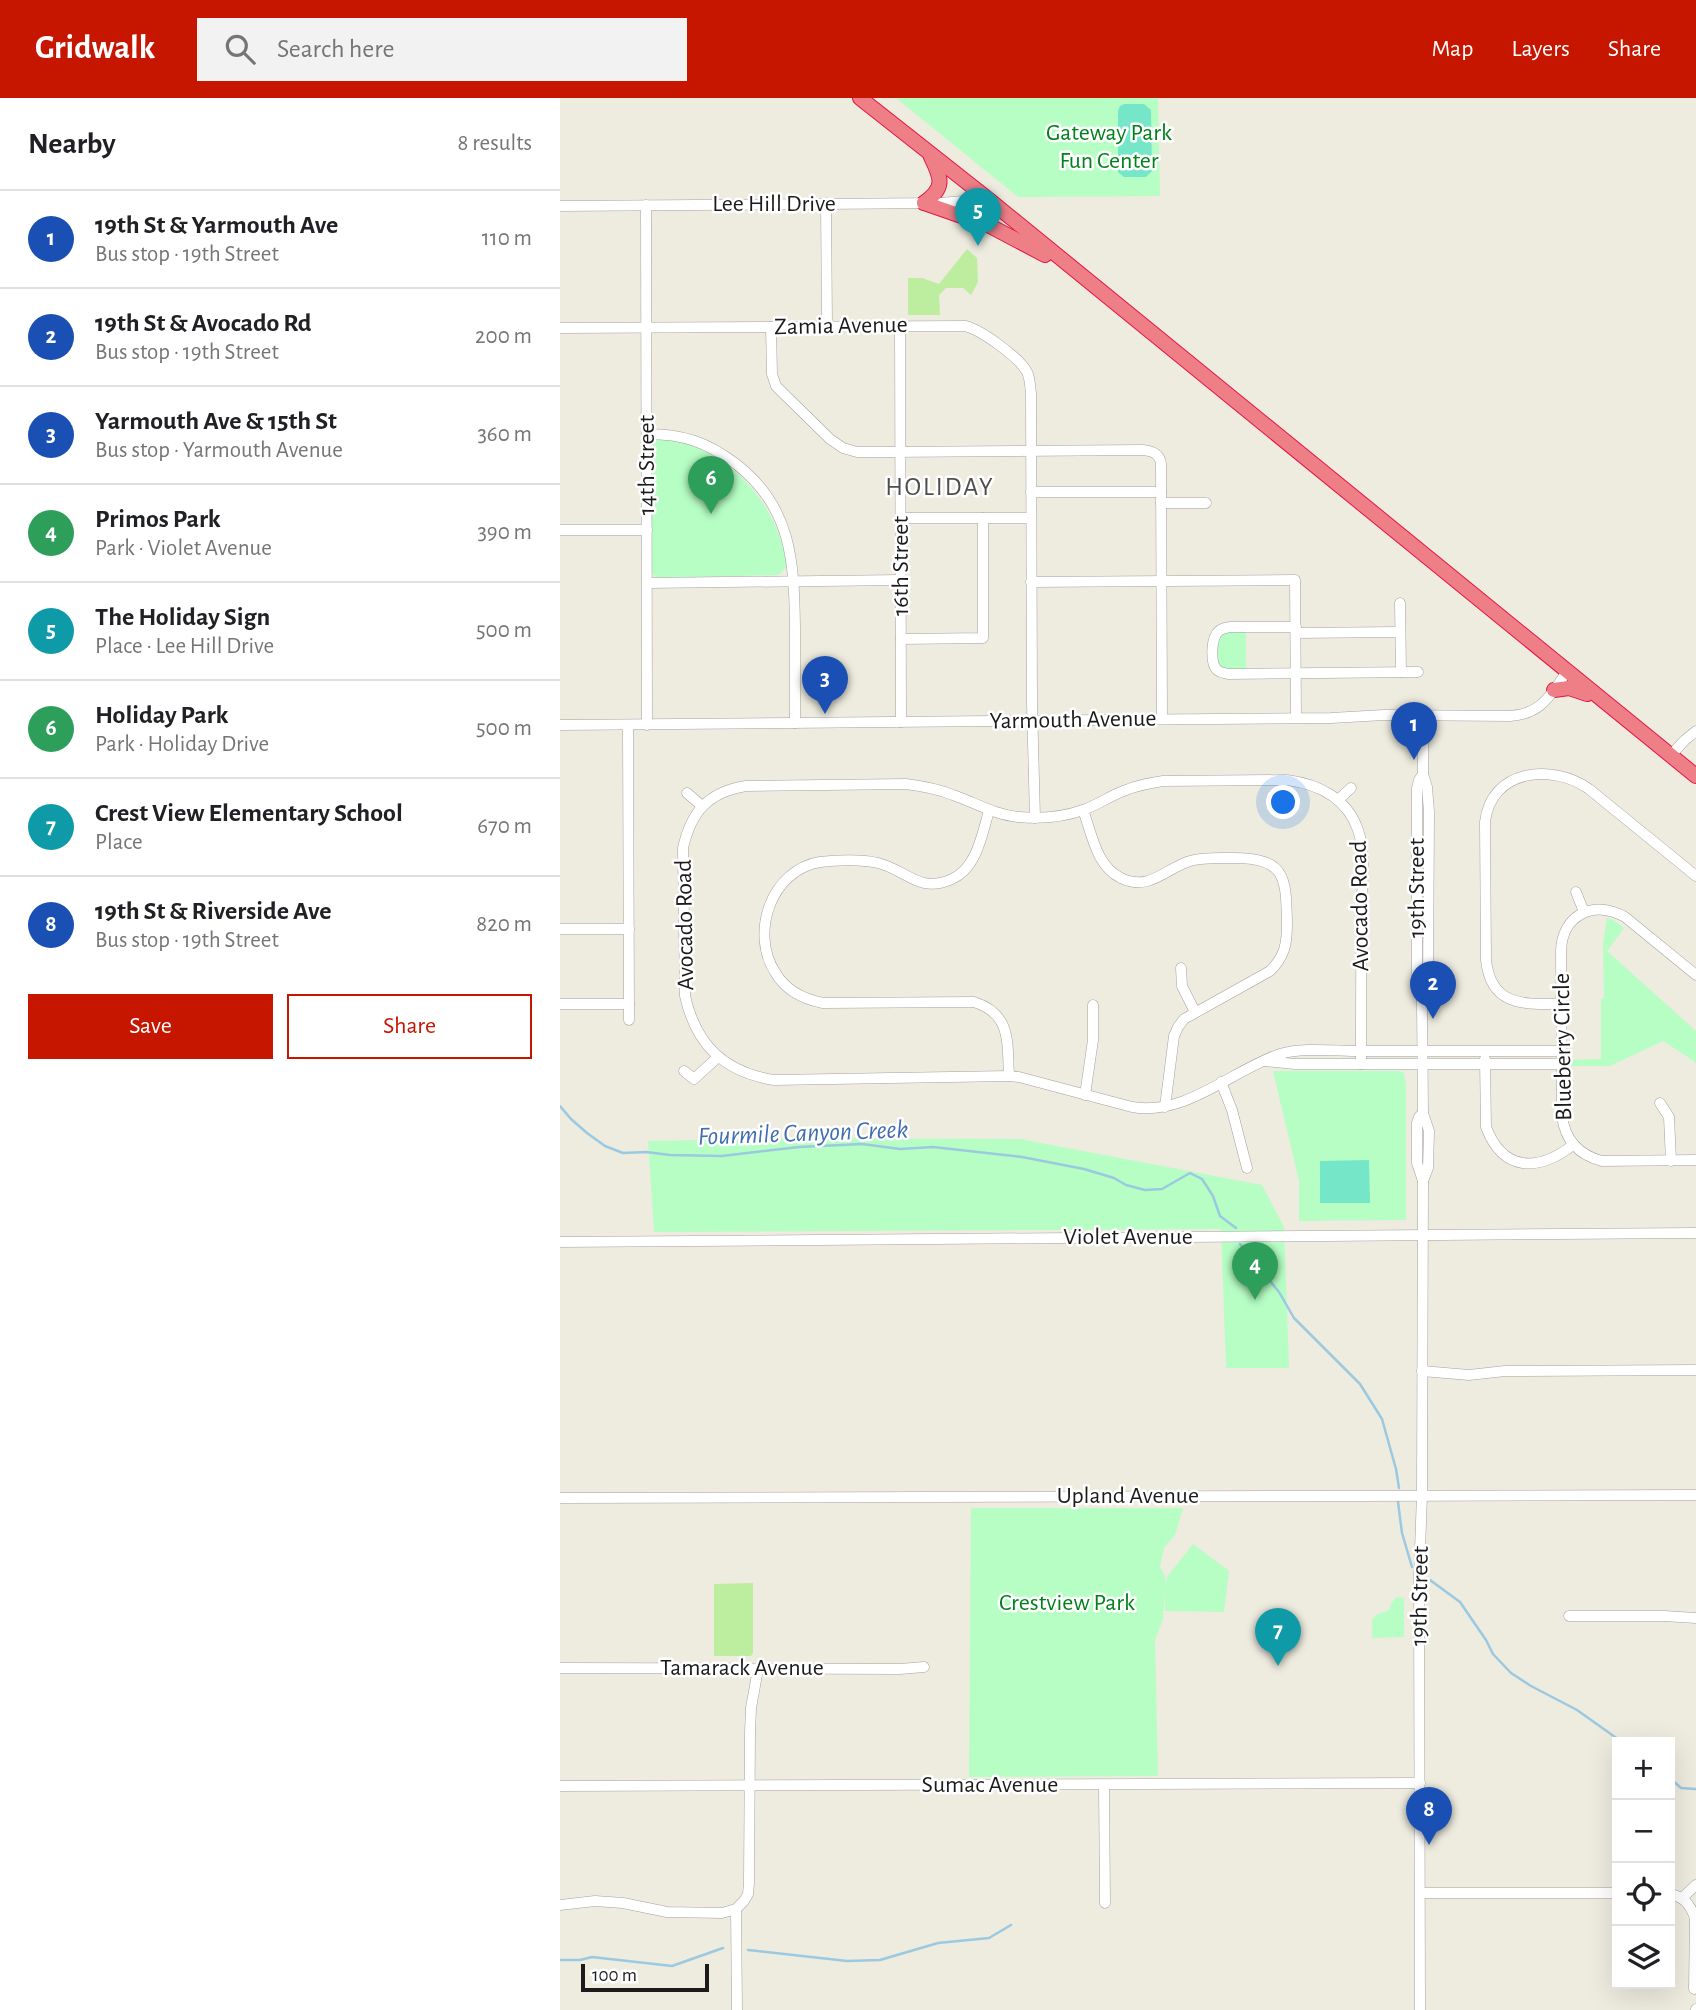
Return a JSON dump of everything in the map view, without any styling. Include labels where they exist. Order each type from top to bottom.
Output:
[{"type":"highway","points":[[860,98],[988,199],[1696,776]]},
{"type":"highway","points":[[924,203],[936,195],[940,180],[930,154]]},
{"type":"highway","points":[[924,203],[990,226],[1071,268]]},
{"type":"highway","points":[[1554,690],[1573,688],[1604,702]]},
{"type":"street","name":"Lee Hill Drive","points":[[560,206],[924,203],[988,199]]},
{"type":"street","points":[[825,203],[827,326]]},
{"type":"street","name":"14th Street","points":[[646,205],[648,724]]},
{"type":"street","name":"16th Street","points":[[900,325],[901,722]]},
{"type":"street","name":"Zamia Avenue","points":[[560,328],[955,325],[982,332],[1016,359],[1026,370],[1030,383],[1035,818]]},
{"type":"street","points":[[771,327],[773,379],[786,397],[830,439],[845,449],[857,452],[1143,450],[1157,455],[1161,464],[1162,719]]},
{"type":"street","points":[[647,434],[674,435],[700,443],[732,461],[751,477],[782,522],[791,554],[794,581],[795,723]]},
{"type":"street","points":[[1031,492],[1161,492]]},
{"type":"street","points":[[1161,503],[1206,503]]},
{"type":"street","points":[[900,518],[1031,518]]},
{"type":"street","points":[[901,639],[983,638],[983,519]]},
{"type":"street","points":[[560,530],[647,530]]},
{"type":"street","points":[[647,583],[901,580]]},
{"type":"street","points":[[1031,582],[1295,580],[1296,718]]},
{"type":"street","points":[[1400,603],[1401,672]]},
{"type":"street","points":[[1401,632],[1224,628],[1216,635],[1213,658],[1215,668],[1224,673],[1418,672]]},
{"type":"street","name":"Yarmouth Avenue","points":[[560,725],[1521,715],[1538,708],[1567,672]]},
{"type":"street","name":"19th Street","points":[[1420,2010],[1419,1577],[1422,1495],[1423,1181],[1417,1163],[1417,1136],[1418,1120],[1423,1113],[1423,1051],[1422,1003],[1417,966],[1417,788],[1423,774],[1423,715]]},
{"type":"street","points":[[628,725],[629,1020]]},
{"type":"street","points":[[1670,756],[1696,732]]},
{"type":"street","points":[[1562,1003],[1519,1003],[1496,994],[1489,976],[1486,960],[1485,822],[1496,786],[1530,775],[1576,780],[1696,876]]},
{"type":"street","name":"Avocado Road","points":[[1361,1064],[1361,1051],[1362,848],[1352,816],[1338,800],[1320,787],[1307,782],[1163,781],[1103,797],[1083,810],[1035,818],[989,811],[953,794],[906,784],[746,786],[715,795],[702,806],[687,830],[683,848],[685,996],[695,1027],[704,1041],[718,1057],[742,1072],[774,1080],[1009,1076],[1142,1108],[1165,1107],[1184,1102],[1264,1061],[1289,1052],[1361,1051],[1562,1051]]},
{"type":"street","points":[[1338,800],[1351,788]]},
{"type":"street","points":[[687,793],[702,806]]},
{"type":"street","points":[[1083,810],[1100,858],[1109,870],[1122,879],[1132,882],[1155,880],[1180,865],[1205,858],[1254,858],[1273,867],[1286,887],[1287,939],[1280,961],[1270,971],[1184,1019],[1174,1036],[1165,1107]]},
{"type":"street","points":[[989,811],[974,859],[955,878],[940,883],[918,882],[894,868],[866,860],[820,862],[794,873],[784,881],[769,904],[765,947],[769,960],[783,983],[809,1000],[822,1003],[974,1002],[984,1005],[993,1010],[1005,1028],[1009,1076]]},
{"type":"street","points":[[1576,892],[1584,912],[1605,910],[1618,914],[1696,975]]},
{"type":"street","name":"Blueberry Circle","points":[[1584,912],[1570,923],[1563,936],[1563,1126],[1573,1145],[1591,1158],[1602,1161],[1696,1160]]},
{"type":"street","points":[[560,929],[629,929]]},
{"type":"street","points":[[1181,968],[1182,986],[1195,1012]]},
{"type":"street","points":[[560,1003],[629,1004]]},
{"type":"street","points":[[1085,1095],[1093,1040],[1093,1005]]},
{"type":"street","points":[[1485,1051],[1486,1127],[1499,1155],[1531,1164],[1545,1163],[1573,1145]]},
{"type":"street","points":[[684,1071],[694,1079],[718,1057]]},
{"type":"street","points":[[1264,1061],[1295,1064],[1562,1064]]},
{"type":"street","points":[[1221,1082],[1232,1110],[1247,1168]]},
{"type":"street","points":[[1660,1102],[1669,1117],[1671,1161]]},
{"type":"street","name":"Violet Avenue","points":[[560,1242],[1696,1233]]},
{"type":"street","points":[[1422,1371],[1469,1375],[1505,1371],[1696,1370]]},
{"type":"street","name":"Upland Avenue","points":[[560,1498],[1696,1496]]},
{"type":"street","points":[[1569,1616],[1696,1618]]},
{"type":"street","name":"Tamarack Avenue","points":[[560,1668],[924,1667]]},
{"type":"street","points":[[560,1905],[595,1901],[623,1903],[667,1912],[722,1913],[736,1909],[744,1901],[748,1894],[751,1708],[758,1669]]},
{"type":"street","name":"Sumac Avenue","points":[[560,1786],[1420,1783]]},
{"type":"street","points":[[1104,1785],[1105,1903]]},
{"type":"street","points":[[1682,1898],[1696,1885]]},
{"type":"street","points":[[1421,1893],[1612,1893]]},
{"type":"street","points":[[1675,1896],[1682,1898],[1691,1907],[1695,1918],[1694,1989]]},
{"type":"street","points":[[736,1909],[737,2010]]},
{"type":"green space","name":"Gateway Park Fun Center","points":[[896,98],[1158,98],[1160,196],[1018,197]]},
{"type":"green space","points":[[1124,104],[1144,104],[1151,110],[1152,171],[1146,177],[1124,177],[1118,172],[1118,111]]},
{"type":"green space","points":[[967,249],[977,258],[978,282],[971,295],[963,288],[946,288],[939,295],[940,315],[908,315],[908,278],[922,278],[939,284]]},
{"type":"green space","points":[[652,438],[677,441],[701,450],[723,462],[742,478],[759,497],[772,518],[787,566],[779,575],[658,578],[651,573]]},
{"type":"green space","points":[[1246,631],[1246,670],[1225,670],[1220,667],[1217,658],[1219,636],[1225,632]]},
{"type":"green space","points":[[1607,918],[1624,928],[1607,951],[1696,1031],[1696,1065],[1663,1041],[1610,1066],[1570,1066],[1570,1060],[1601,1059],[1603,944]]},
{"type":"green space","points":[[1273,1071],[1404,1073],[1406,1220],[1299,1221],[1299,1181]]},
{"type":"green space","points":[[806,1138],[1020,1139],[1262,1185],[1284,1227],[1289,1368],[1226,1368],[1221,1229],[654,1232],[648,1141]]},
{"type":"green space","points":[[1369,1160],[1370,1203],[1320,1203],[1320,1161]]},
{"type":"green space","name":"Crestview Park","points":[[971,1508],[1183,1508],[1175,1535],[1164,1548],[1160,1567],[1166,1585],[1167,1577],[1193,1544],[1229,1571],[1224,1612],[1165,1611],[1165,1590],[1163,1619],[1155,1640],[1158,1776],[969,1777]]},
{"type":"green space","points":[[753,1583],[753,1653],[751,1656],[714,1656],[714,1584]]},
{"type":"green space","points":[[1397,1597],[1404,1598],[1404,1637],[1372,1638],[1372,1620],[1376,1615],[1389,1610]]},
{"type":"waterway","name":"Fourmile Canyon Creek","points":[[560,1106],[587,1133],[605,1146],[623,1153],[722,1156],[799,1147],[862,1144],[900,1149],[933,1147],[1022,1157],[1084,1169],[1145,1190],[1162,1189],[1190,1173],[1202,1179],[1213,1196],[1220,1216],[1236,1228]]},
{"type":"waterway","name":"Fourmile Canyon Creek","points":[[1240,1244],[1279,1292],[1294,1318],[1360,1384],[1382,1419],[1399,1488]]},
{"type":"waterway","name":"Fourmile Canyon Creek","points":[[1398,1502],[1402,1533],[1412,1567]]},
{"type":"waterway","name":"Fourmile Canyon Creek","points":[[1430,1580],[1460,1602],[1493,1654],[1511,1673],[1577,1710],[1615,1737]]},
{"type":"waterway","name":"Fourmile Canyon Creek","points":[[1675,1783],[1681,1788],[1696,1789]]},
{"type":"waterway","points":[[748,1950],[847,1961],[880,1960],[938,1943],[989,1938],[1011,1925]]},
{"type":"waterway","points":[[560,1960],[592,1957],[672,1966],[723,1948]]},
{"type":"place","name":"The Holiday Sign","points":[[978,246]]},
{"type":"place","name":"Holiday Park","points":[[711,514]]},
{"type":"place","name":"Yarmouth Ave & 15th St","points":[[825,714]]},
{"type":"place","name":"19th St & Yarmouth Ave","points":[[1414,760]]},
{"type":"place","name":"19th St & Avocado Rd","points":[[1433,1019]]},
{"type":"place","name":"Primos Park","points":[[1255,1300]]},
{"type":"place","name":"Crest View Elementary School","points":[[1278,1666]]},
{"type":"place","name":"19th St & Riverside Ave","points":[[1429,1845]]},
{"type":"district","name":"HOLIDAY","points":[[940,487]]}]
